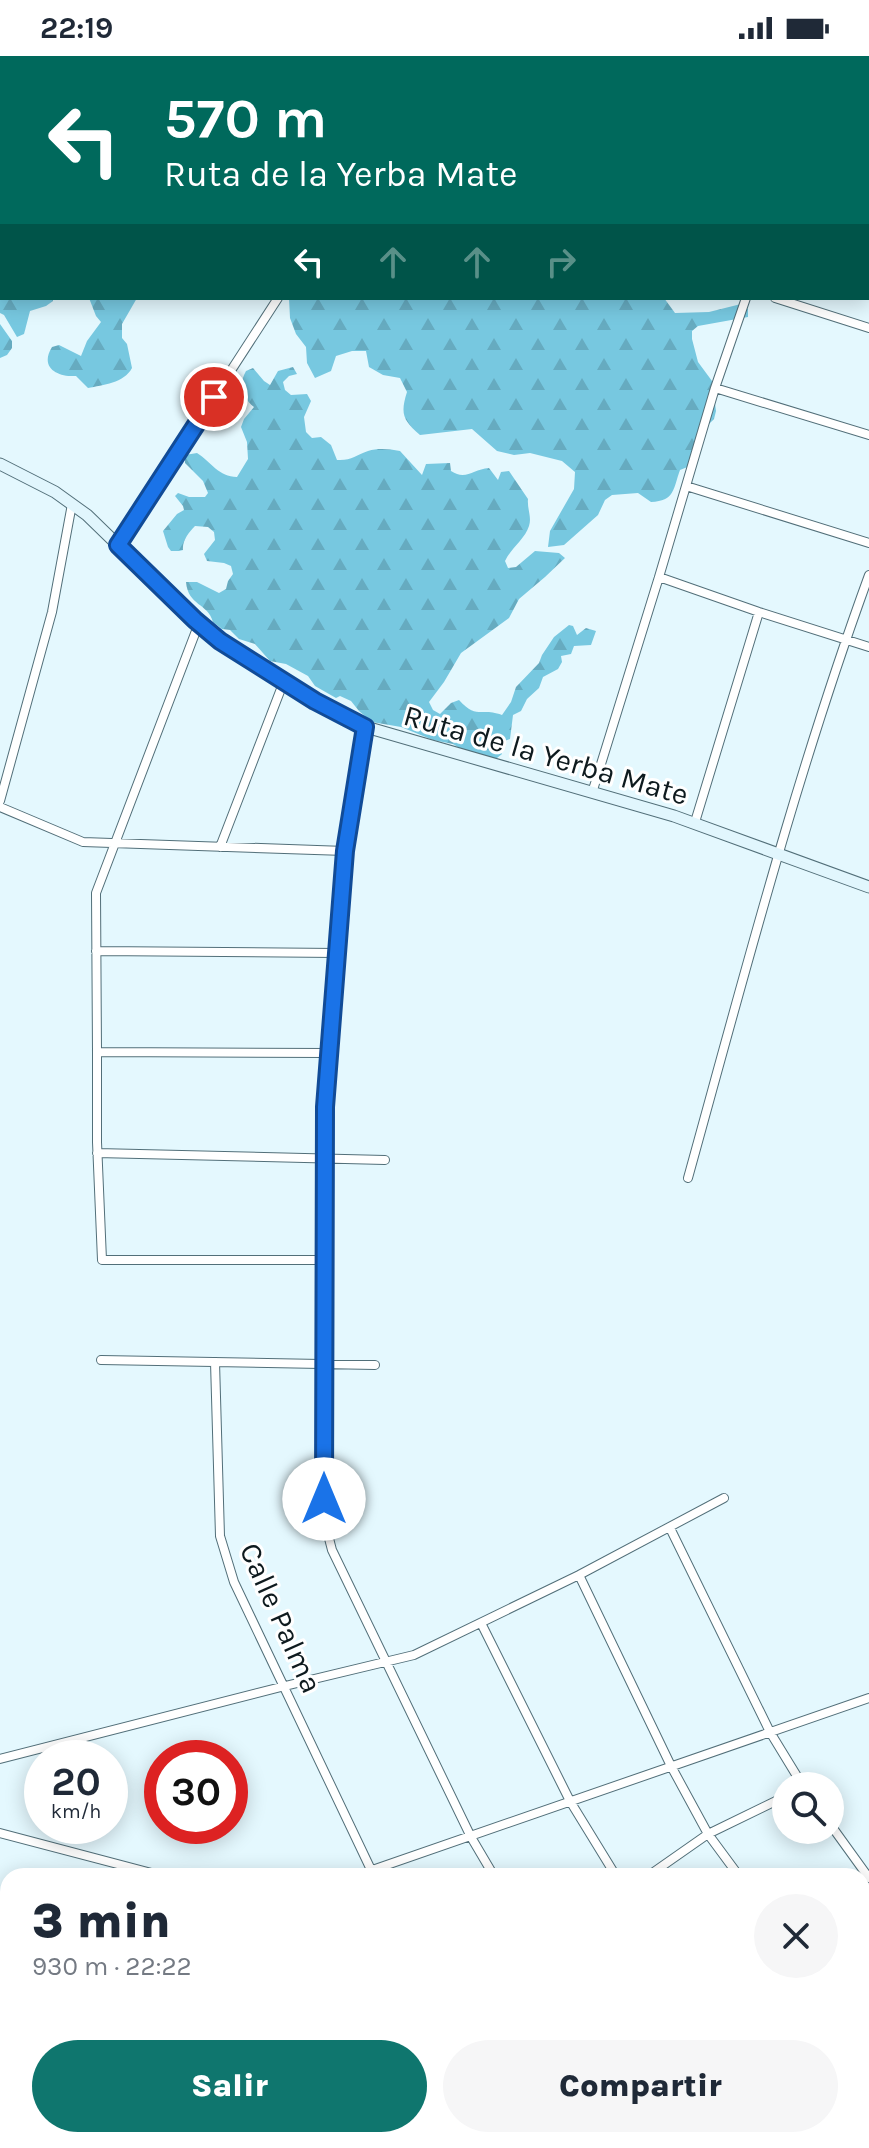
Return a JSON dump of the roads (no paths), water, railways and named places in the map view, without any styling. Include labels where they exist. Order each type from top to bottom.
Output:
[{"type":"main road","name":"Ruta de la Yerba Mate","points":[[0,464],[72,504],[220,641],[336,713],[365,727],[695,822],[869,887]]},
{"type":"street","points":[[118,545],[277,300]]},
{"type":"street","points":[[592,793],[715,388],[745,300]]},
{"type":"street","points":[[781,300],[869,328]]},
{"type":"street","points":[[715,388],[869,435]]},
{"type":"street","points":[[686,486],[869,543]]},
{"type":"street","points":[[72,504],[52,612],[0,804],[83,842],[345,851]]},
{"type":"street","points":[[688,1178],[779,852],[846,638],[869,575]]},
{"type":"street","points":[[659,577],[869,647]]},
{"type":"street","points":[[695,822],[759,612]]},
{"type":"street","points":[[199,623],[96,893],[97,1153],[102,1260],[323,1260]]},
{"type":"street","points":[[220,847],[284,681]]},
{"type":"street","points":[[365,727],[345,851],[325,1107],[325,1523],[332,1550],[385,1663],[489,1868]]},
{"type":"street","points":[[96,951],[337,953]]},
{"type":"street","points":[[97,1052],[329,1053]]},
{"type":"street","points":[[97,1153],[385,1160]]},
{"type":"street","points":[[101,1360],[375,1365]]},
{"type":"street","name":"Calle Palma","points":[[215,1362],[220,1536],[234,1582],[370,1868]]},
{"type":"street","points":[[0,1759],[414,1655],[579,1575],[724,1498]]},
{"type":"street","points":[[670,1528],[770,1732],[794,1772]]},
{"type":"street","points":[[579,1575],[671,1766],[708,1834],[733,1868]]},
{"type":"street","points":[[481,1623],[570,1801],[611,1868]]},
{"type":"street","points":[[389,1868],[570,1801],[869,1698]]},
{"type":"street","points":[[659,1868],[708,1834],[772,1803]]},
{"type":"street","points":[[0,1833],[133,1868]]},
{"type":"street","points":[[844,1843],[862,1868]]}]
